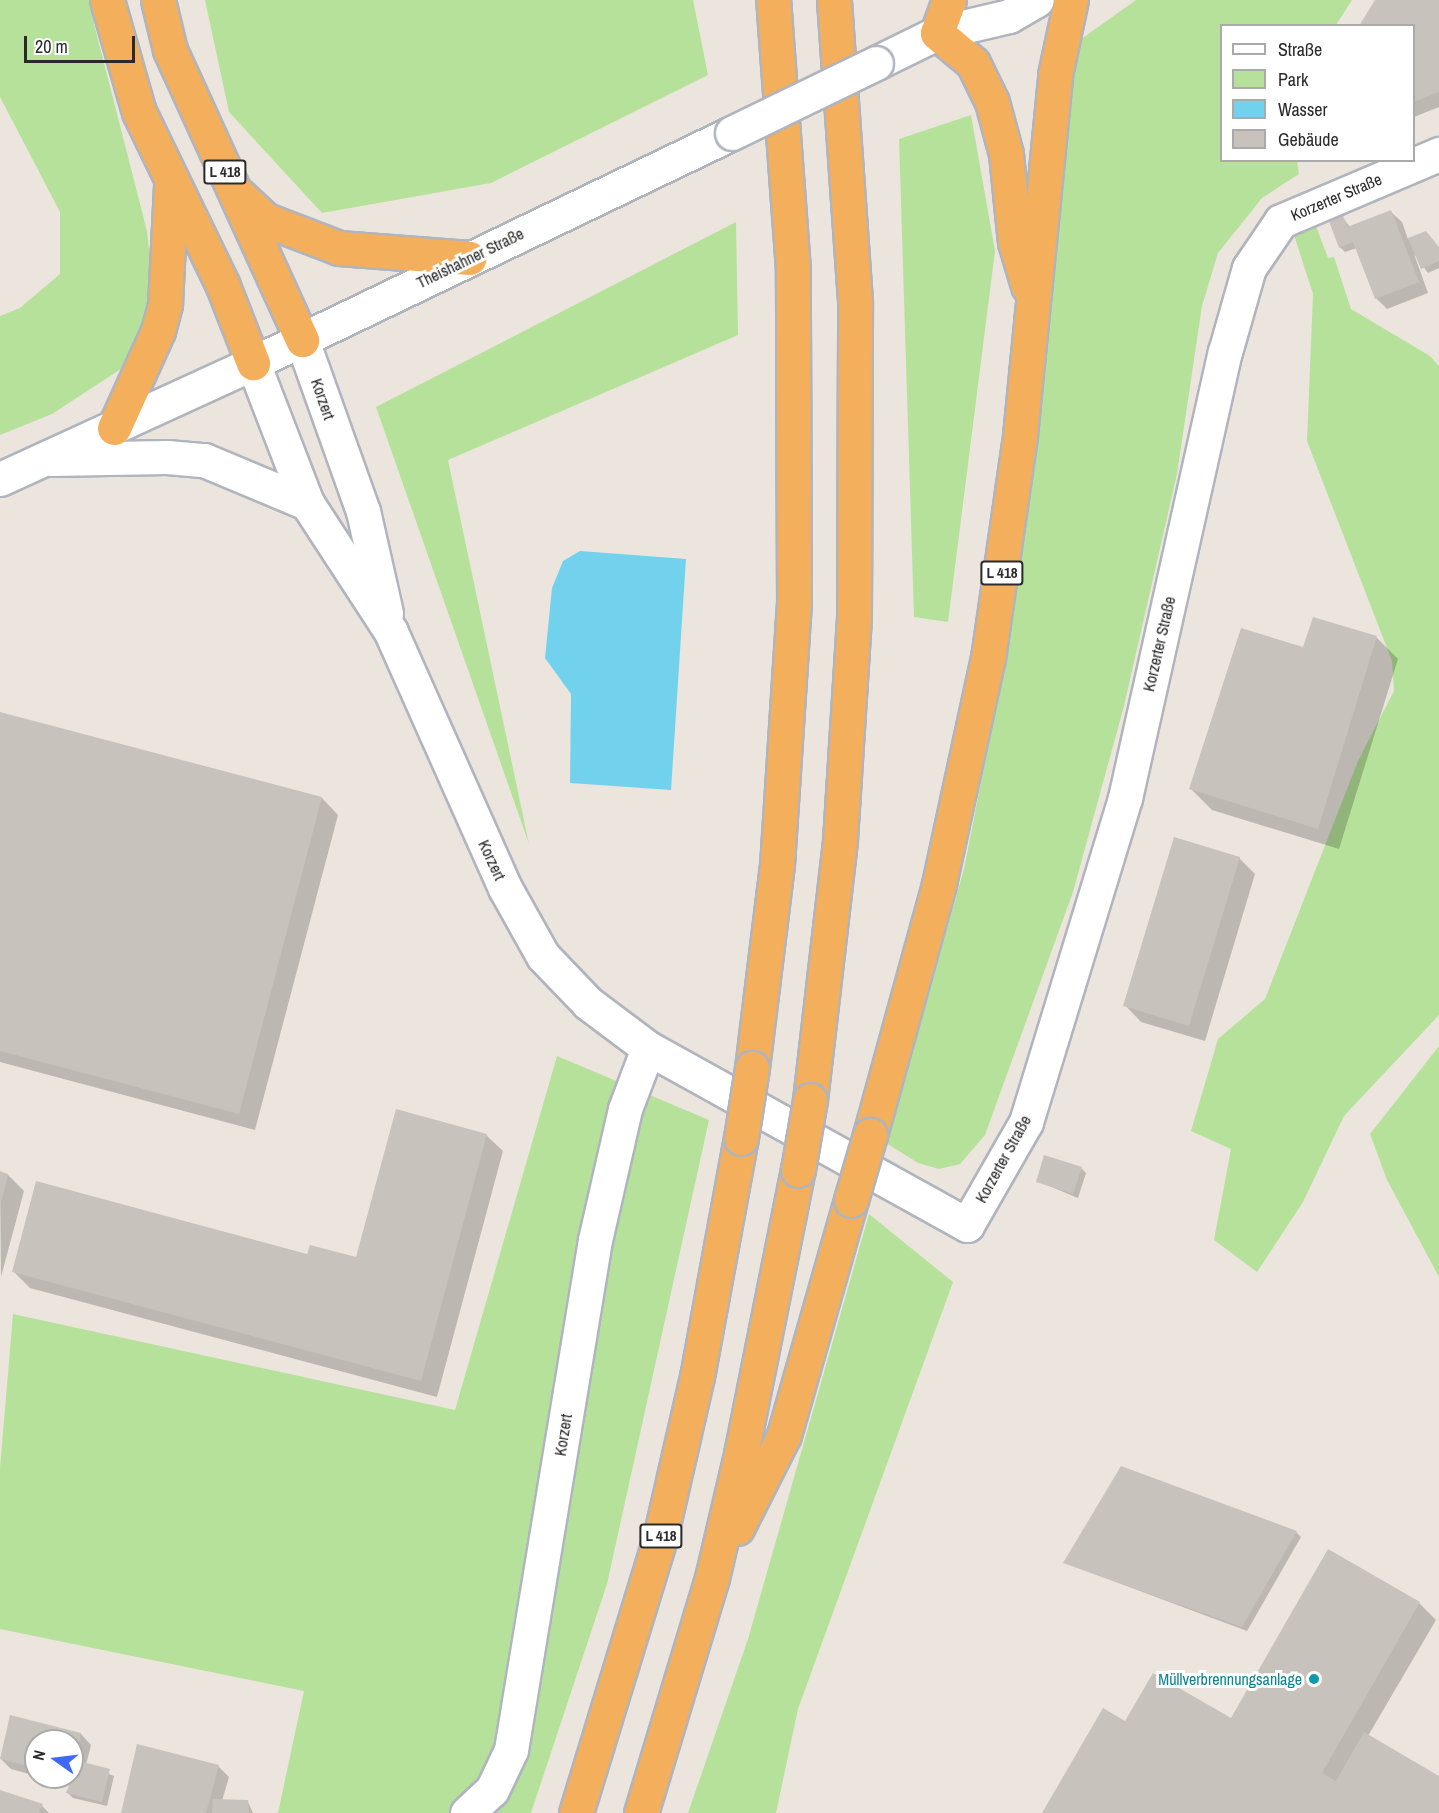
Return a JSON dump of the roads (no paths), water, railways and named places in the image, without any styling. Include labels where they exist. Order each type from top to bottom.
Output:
[{"type":"highway","points":[[107,0],[139,112],[223,286],[253,363]]},
{"type":"highway","name":"L 418","points":[[158,0],[170,50],[302,340]]},
{"type":"highway","name":"L 418","points":[[765,0],[778,49]]},
{"type":"highway","name":"L 418","points":[[576,1813],[660,1538],[697,1377],[752,1068],[777,865],[795,601],[793,270],[773,0]]},
{"type":"highway","name":"L 418","points":[[641,1813],[712,1578],[744,1444],[810,1100],[840,840],[854,616],[855,302],[834,0]]},
{"type":"highway","points":[[949,0],[937,33],[973,63],[992,102],[1005,154],[1015,242],[1033,304]]},
{"type":"highway","name":"L 418","points":[[712,1578],[784,1435],[939,884],[988,658],[1020,435],[1055,75],[1071,0]]},
{"type":"highway","points":[[114,428],[158,331],[165,304],[171,178]]},
{"type":"highway","name":"L 418","points":[[232,186],[266,220],[339,249],[470,258]]},
{"type":"street","name":"Theishahner Straße","points":[[937,33],[967,0]]},
{"type":"street","name":"Theishahner Straße","points":[[0,479],[50,459],[302,340],[937,33],[1009,16],[1037,0]]},
{"type":"street","name":"Korzerter Straße","points":[[967,1225],[1026,1122],[1125,798],[1223,363],[1249,268],[1281,221],[1439,154]]},
{"type":"street","name":"Korzert","points":[[302,340],[363,511],[391,632]]},
{"type":"street","name":"Korzert","points":[[253,363],[307,503],[391,632],[501,878],[543,956],[588,1003],[648,1048],[967,1225]]},
{"type":"street","points":[[50,459],[168,457],[204,460],[307,503]]},
{"type":"street","name":"Korzert","points":[[467,1813],[492,1790],[511,1750],[595,1240],[625,1109],[648,1048]]},
{"type":"water","points":[[580,551],[686,559],[671,790],[570,783],[571,694],[545,658],[552,588],[563,561]]},
{"type":"place","name":"Müllverbrennungsanlage","points":[[1314,1679]]}]
